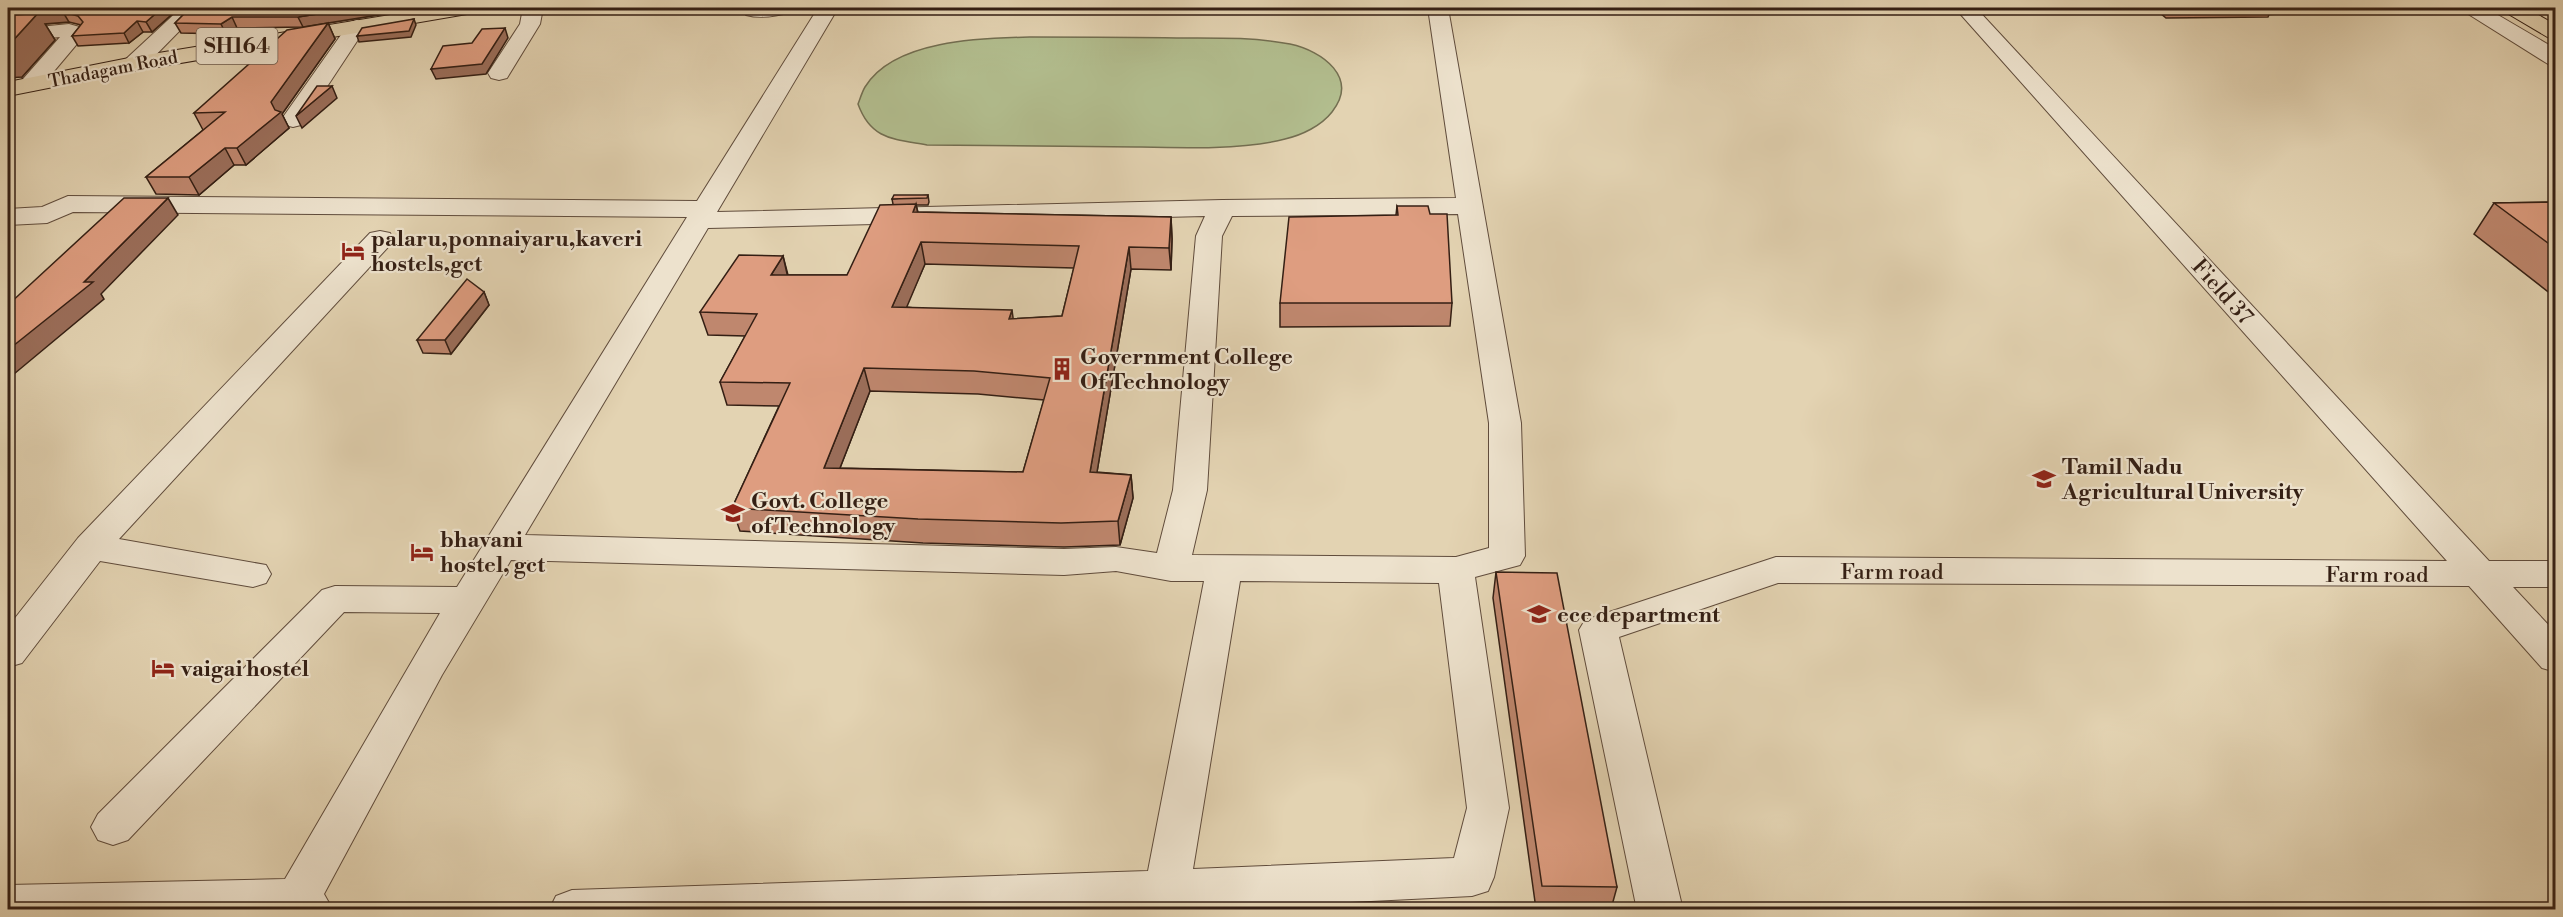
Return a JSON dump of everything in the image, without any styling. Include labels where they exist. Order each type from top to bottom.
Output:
[{"type":"main road","name":"Thadagam Road","points":[[8,89],[134,64],[467,8]]},
{"type":"main road","points":[[2512,8],[2556,34]]},
{"type":"main road","points":[[2533,8],[2556,21]]},
{"type":"street","points":[[134,64],[192,8]]},
{"type":"street","points":[[499,73],[530,24],[533,8]]},
{"type":"street","points":[[753,11],[784,8]]},
{"type":"street","points":[[8,905],[304,904],[421,677],[828,8]]},
{"type":"street","points":[[500,547],[1064,562],[1116,559],[1171,568],[1456,570],[1507,556],[1504,423],[1438,8]]},
{"type":"street","name":"Field 37","points":[[1965,8],[2481,574]]},
{"type":"street","points":[[2262,8],[2279,8]]},
{"type":"street","points":[[2472,8],[2556,59]]},
{"type":"street","points":[[293,120],[357,26]]},
{"type":"street","points":[[8,36],[69,30],[76,32],[31,84]]},
{"type":"street","points":[[8,217],[47,215],[68,204],[701,214],[1470,206]]},
{"type":"street","points":[[1171,568],[1190,490],[1209,236],[1222,208]]},
{"type":"street","points":[[8,653],[91,547],[380,239]]},
{"type":"street","points":[[91,547],[253,574]]},
{"type":"street","points":[[1166,900],[1224,568]]},
{"type":"street","points":[[572,909],[1166,900],[1472,878],[1488,808],[1456,570]]},
{"type":"street","name":"Farm road","points":[[1660,909],[1598,630],[1776,570],[2556,574]]},
{"type":"street","points":[[2481,574],[2556,658]]},
{"type":"street","points":[[113,827],[334,599],[467,600]]},
{"type":"green space","points":[[990,38],[1220,38],[1290,44],[1314,53],[1334,68],[1341,88],[1339,100],[1332,112],[1317,126],[1291,137],[1269,143],[1211,148],[927,145],[885,136],[870,125],[863,116],[858,104],[865,87],[879,71],[897,59],[941,44]]},
{"type":"building","points":[[20,8],[162,8],[146,22],[137,21],[124,33],[72,36],[83,22],[78,16],[63,12],[11,15]]},
{"type":"building","points":[[190,8],[356,8],[298,17],[232,17],[221,24],[175,23]]},
{"type":"building","points":[[39,12],[8,46],[8,15]]},
{"type":"building","points":[[414,19],[409,31],[357,36],[362,28]]},
{"type":"building","points":[[328,23],[271,102],[275,110],[281,112],[237,148],[225,148],[189,177],[146,177],[225,112],[194,113],[287,30]]},
{"type":"building","points":[[505,28],[482,64],[431,69],[443,46],[472,43],[482,29]]},
{"type":"building","points":[[317,86],[332,86],[296,116]]},
{"type":"building","points":[[894,195],[928,195],[927,198],[892,199]]},
{"type":"building","points":[[124,198],[168,198],[84,282],[93,282],[8,350],[8,305]]},
{"type":"building","points":[[2556,202],[2556,249],[2494,203]]},
{"type":"building","points":[[916,204],[913,212],[1171,217],[1169,248],[1129,247],[1090,472],[1131,475],[1118,521],[1061,523],[918,519],[732,508],[790,383],[720,382],[757,314],[700,312],[739,255],[783,256],[771,275],[847,275],[880,205]],"holes":[[[921,242],[1079,246],[1062,316],[1009,319],[1012,310],[892,307]],[[864,368],[974,371],[1050,378],[1023,472],[824,468]]]},
{"type":"building","points":[[1397,206],[1428,206],[1430,214],[1447,214],[1452,303],[1280,303],[1289,217],[1398,215]]},
{"type":"building","points":[[467,279],[484,292],[445,340],[417,340]]},
{"type":"building","points":[[1496,572],[1557,573],[1617,887],[1542,886]]},
{"type":"place","name":"palaru,ponnaiyaru,kaveri hostels,gct","points":[[353,251]]},
{"type":"place","name":"Government College Of Technology","points":[[1062,369]]},
{"type":"place","name":"Tamil Nadu Agricultural University","points":[[2044,479]]},
{"type":"place","name":"Govt. College of Technology","points":[[733,513]]},
{"type":"place","name":"bhavani hostel, gct","points":[[422,552]]},
{"type":"place","name":"ece department","points":[[1539,614]]},
{"type":"place","name":"vaigai hostel","points":[[163,668]]}]
